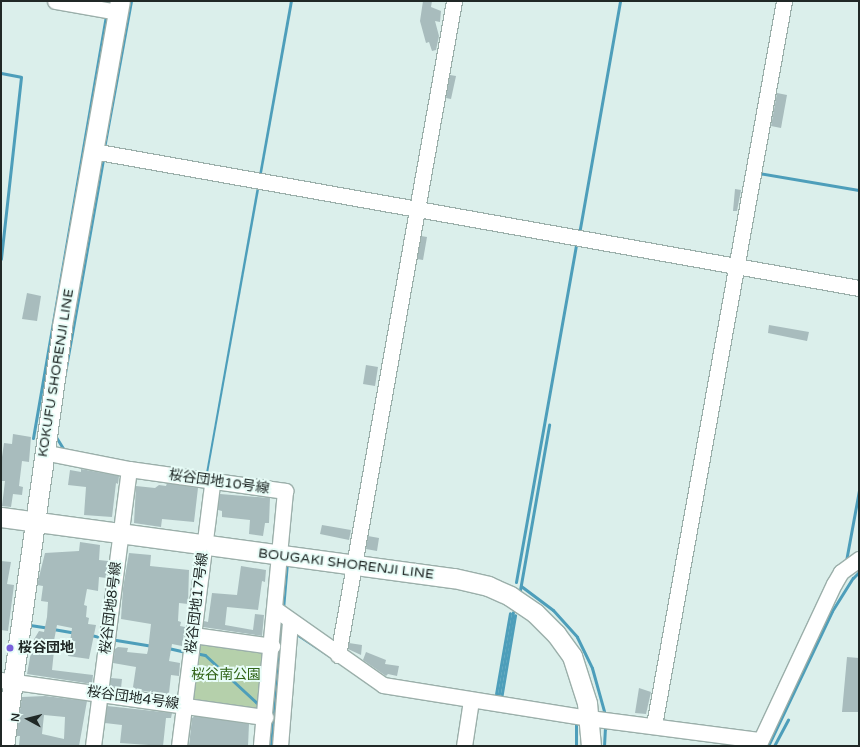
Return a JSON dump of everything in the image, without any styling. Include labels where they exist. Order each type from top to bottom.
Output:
[{"type":"main road","name":"KOKUFU SHORENJI LINE","points":[[4,746],[7,681],[34,522],[62,326],[119,7]]},
{"type":"main road","name":"BOUGAKI SHORENJI LINE","points":[[1,517],[204,546],[454,578],[488,586],[510,596],[535,613],[556,634],[572,656],[589,718],[591,746]]},
{"type":"street","points":[[55,1],[119,7]]},
{"type":"street","points":[[338,655],[454,1]]},
{"type":"street","points":[[654,725],[784,1]]},
{"type":"street","points":[[93,151],[859,288]]},
{"type":"street","name":"桜谷団地10号線","points":[[43,452],[129,469],[212,483],[285,491],[272,646],[261,746]]},
{"type":"street","name":"桜谷団地8号線","points":[[93,746],[129,469]]},
{"type":"street","name":"桜谷団地17号線","points":[[179,746],[212,483]]},
{"type":"street","points":[[275,609],[290,622],[383,685],[589,718],[654,725],[759,743],[834,584],[841,572],[859,559]]},
{"type":"street","points":[[280,746],[290,622]]},
{"type":"street","points":[[193,635],[272,646]]},
{"type":"street","name":"桜谷団地4号線","points":[[7,681],[265,717]]},
{"type":"street","points":[[464,746],[471,700]]},
{"type":"green space","name":"桜谷南公園","points":[[200,640],[267,649],[261,710],[195,701],[191,697]]},
{"type":"water","points":[[290,1],[293,1],[208,473],[206,473]]},
{"type":"building","points":[[423,1],[432,1],[431,7],[441,11],[440,22],[435,21],[439,36],[436,50],[432,51],[429,42],[426,43],[420,21]]},
{"type":"building","points":[[450,75],[456,76],[451,99],[446,98]]},
{"type":"building","points":[[777,93],[787,95],[781,128],[771,126]]},
{"type":"building","points":[[735,189],[741,190],[737,211],[733,211]]},
{"type":"building","points":[[421,236],[427,237],[423,260],[417,259]]},
{"type":"building","points":[[27,293],[41,296],[37,321],[22,319]]},
{"type":"building","points":[[769,325],[809,332],[807,341],[768,333]]},
{"type":"building","points":[[366,365],[378,367],[375,386],[363,384]]},
{"type":"building","points":[[13,434],[31,437],[29,462],[22,461],[19,486],[23,487],[22,495],[13,494],[11,507],[2,506],[5,481],[1,481],[1,464],[4,443],[12,444]]},
{"type":"building","points":[[81,469],[119,476],[118,484],[116,483],[112,517],[84,515],[86,487],[68,485],[70,470],[81,472]]},
{"type":"building","points":[[167,483],[198,488],[194,522],[162,519],[161,527],[134,523],[136,486],[155,488],[159,485],[166,486]]},
{"type":"building","points":[[220,494],[270,498],[269,523],[265,523],[263,536],[249,534],[250,520],[222,517],[222,511],[218,510]]},
{"type":"building","points":[[322,525],[351,530],[349,540],[320,534]]},
{"type":"building","points":[[368,536],[379,538],[377,551],[366,549]]},
{"type":"building","points":[[80,542],[100,545],[99,560],[108,561],[106,578],[99,577],[98,591],[87,589],[84,605],[87,606],[86,617],[89,618],[88,624],[96,625],[89,659],[68,656],[72,628],[57,625],[52,651],[54,651],[52,670],[93,675],[92,684],[27,674],[33,641],[39,631],[44,632],[47,617],[48,602],[41,601],[43,586],[37,585],[45,553],[79,551]]},
{"type":"building","points":[[129,553],[151,555],[150,566],[189,570],[188,604],[179,603],[178,621],[181,622],[180,626],[185,627],[182,646],[172,644],[169,661],[180,663],[179,676],[171,675],[169,693],[165,694],[138,690],[133,687],[136,667],[113,663],[115,649],[118,647],[128,648],[127,652],[147,654],[148,650],[151,624],[121,619],[123,588]]},
{"type":"building","points":[[1,561],[11,562],[7,584],[14,585],[8,631],[1,630]]},
{"type":"building","points":[[241,566],[266,570],[265,582],[262,581],[258,610],[227,607],[225,625],[253,630],[255,614],[264,615],[262,636],[203,627],[204,621],[208,622],[212,593],[237,595]]},
{"type":"building","points":[[349,643],[362,645],[361,655],[348,649]]},
{"type":"building","points":[[366,652],[386,660],[385,664],[399,666],[397,676],[388,674],[386,676],[363,660]]},
{"type":"building","points":[[847,657],[859,658],[858,712],[842,712]]},
{"type":"building","points":[[111,678],[122,679],[121,688],[110,686]]},
{"type":"building","points":[[639,688],[651,692],[646,714],[635,713]]},
{"type":"building","points":[[45,696],[87,701],[79,746],[19,745],[20,736],[16,736],[22,697]],"holes":[[[44,715],[65,717],[64,739],[42,734]]]},
{"type":"building","points":[[107,706],[172,713],[171,718],[166,718],[163,746],[120,743],[122,725],[105,723]]},
{"type":"building","points":[[195,716],[249,724],[248,746],[189,746],[192,718]]},
{"type":"waterway","points":[[104,148],[131,1]]},
{"type":"waterway","points":[[579,234],[620,1]]},
{"type":"waterway","points":[[33,438],[106,17]]},
{"type":"waterway","points":[[1,73],[21,77],[1,259]]},
{"type":"waterway","points":[[63,384],[103,159]]},
{"type":"waterway","points":[[758,173],[859,190]]},
{"type":"waterway","points":[[516,582],[577,241]]},
{"type":"waterway","points":[[520,590],[549,425]]},
{"type":"waterway","points":[[56,437],[64,450]]},
{"type":"waterway","points":[[846,561],[859,490]]},
{"type":"waterway","points":[[283,609],[287,562]]},
{"type":"waterway","points":[[768,746],[832,611],[853,578],[859,572]]},
{"type":"waterway","points":[[521,586],[553,610],[577,637],[592,668],[604,711]]},
{"type":"waterway","points":[[498,699],[513,612]]},
{"type":"waterway","points":[[496,694],[510,613]]},
{"type":"waterway","points":[[501,699],[515,615]]},
{"type":"waterway","points":[[271,746],[281,620]]},
{"type":"waterway","points":[[30,625],[48,628]]},
{"type":"waterway","points":[[53,629],[75,633]]},
{"type":"waterway","points":[[295,633],[331,657]]},
{"type":"waterway","points":[[91,635],[103,638]]},
{"type":"waterway","points":[[110,639],[152,646]]},
{"type":"waterway","points":[[168,648],[186,652]]},
{"type":"waterway","points":[[195,653],[205,655],[259,705]]},
{"type":"waterway","points":[[774,746],[788,720]]},
{"type":"waterway","points":[[576,722],[576,746]]},
{"type":"waterway","points":[[604,746],[605,729],[608,726]]},
{"type":"place","name":"桜谷団地","points":[[10,648]]}]
